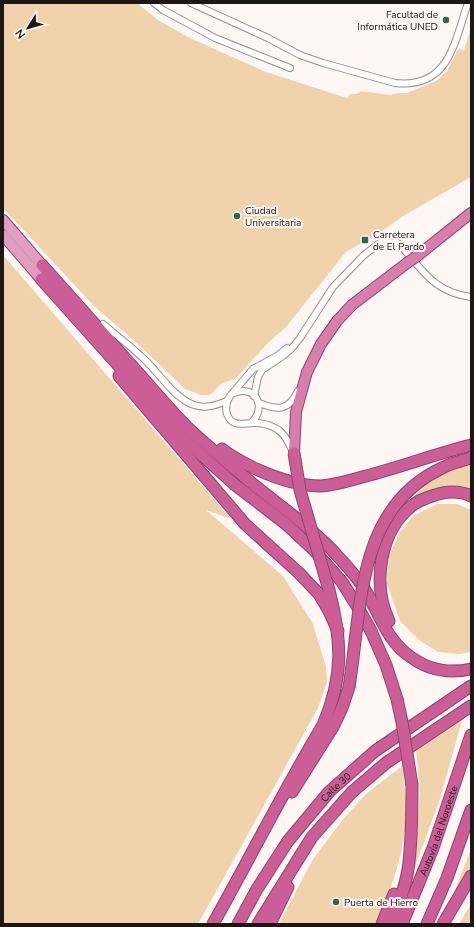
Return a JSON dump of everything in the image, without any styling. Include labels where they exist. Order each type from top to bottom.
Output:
[{"type":"highway","points":[[214,924],[269,818],[323,725],[330,709],[338,677],[338,631],[329,590],[300,490],[294,453],[296,412],[307,372],[321,344],[337,321],[352,305],[471,213]]},
{"type":"highway","points":[[42,265],[75,294],[187,417],[231,457],[271,476],[321,486],[339,484],[471,445]]},
{"type":"highway","points":[[42,265],[187,426],[242,475],[307,526],[358,578],[374,605],[386,631],[408,656],[432,669],[447,672],[471,669]]},
{"type":"highway","points":[[41,279],[61,308],[213,489],[245,524],[299,572],[319,594],[338,631]]},
{"type":"highway","points":[[41,279],[185,440],[234,484],[286,524],[308,545],[342,582],[371,631],[386,665],[397,699],[412,784],[409,862],[402,895],[392,924]]},
{"type":"highway","points":[[249,859],[333,727],[342,708],[349,687],[363,580],[371,550],[387,515],[399,500],[425,477],[443,467],[471,458]]},
{"type":"highway","points":[[471,496],[459,492],[447,492],[424,499],[413,505],[401,517],[392,530],[380,563],[380,580],[381,597],[387,617],[401,640],[424,658],[437,663],[449,665],[471,663]]},
{"type":"highway","name":"Calle 30","points":[[238,924],[257,889],[288,841],[329,792],[375,751],[471,686]]},
{"type":"highway","name":"Calle 30","points":[[258,924],[312,837],[352,792],[386,764],[471,706]]},
{"type":"highway","name":"Autovía del Noroeste","points":[[402,924],[433,848],[471,736]]},
{"type":"highway","points":[[427,924],[447,878],[471,810]]},
{"type":"highway","points":[[270,924],[312,837]]},
{"type":"highway","points":[[382,924],[396,890],[410,838]]},
{"type":"highway","points":[[443,924],[471,876]]},
{"type":"highway","points":[[447,924],[471,886]]},
{"type":"main road","points":[[3,220],[42,265]]},
{"type":"main road","points":[[3,235],[41,279]]},
{"type":"street","points":[[154,3],[163,10],[215,38],[290,68]]},
{"type":"street","points":[[191,3],[268,38],[300,55],[395,83],[406,84],[428,79],[436,74],[445,64],[454,46],[468,3]]},
{"type":"street","points":[[254,396],[258,377],[262,370],[284,356],[300,338],[333,287],[364,255],[380,242],[398,243],[434,283],[445,289],[471,297]]},
{"type":"street","points":[[103,324],[144,359],[182,397],[194,404],[209,407],[227,401],[253,369],[277,356],[300,338]]},
{"type":"street","points":[[234,393],[242,390],[251,393],[259,402],[272,408],[280,409],[286,406],[296,396],[307,372]]},
{"type":"street","points":[[227,401],[226,409],[229,417],[235,423],[243,425],[251,423],[265,424],[276,428],[285,435],[294,453]]},
{"type":"street","points":[[251,423],[257,418],[260,410],[259,402]]},
{"type":"shaded area","points":[[3,3],[137,3],[158,20],[188,37],[221,52],[266,72],[347,98],[350,94],[356,94],[361,91],[391,95],[397,93],[407,93],[436,81],[447,71],[458,49],[464,50],[471,27],[471,177],[405,215],[376,235],[346,252],[286,327],[267,344],[235,379],[221,384],[210,395],[201,395],[185,389],[140,346],[94,306],[3,208]]},
{"type":"shaded area","points":[[3,255],[231,519],[206,510],[283,576],[313,624],[326,667],[327,682],[318,708],[198,924],[3,924]]},
{"type":"shaded area","points":[[471,464],[471,493],[438,493],[403,511],[423,486],[458,465]]},
{"type":"shaded area","points":[[437,504],[457,504],[471,510],[471,652],[459,654],[438,652],[419,640],[400,621],[387,584],[389,556],[399,533],[413,516]]},
{"type":"shaded area","points":[[463,717],[440,799],[415,867],[420,790],[416,749]]},
{"type":"shaded area","points":[[402,766],[406,806],[403,840],[397,870],[376,924],[279,924],[313,859],[344,818],[366,794]]},
{"type":"shaded area","points":[[471,849],[471,868],[454,893]]},
{"type":"shaded area","points":[[471,904],[471,924],[459,924]]},
{"type":"place","name":"Facultad de Informática UNED","points":[[446,20]]},
{"type":"place","name":"Ciudad Universitaria","points":[[237,216]]},
{"type":"place","name":"Carretera de El Pardo","points":[[365,240]]},
{"type":"place","name":"Puerta de Hierro","points":[[336,902]]}]
